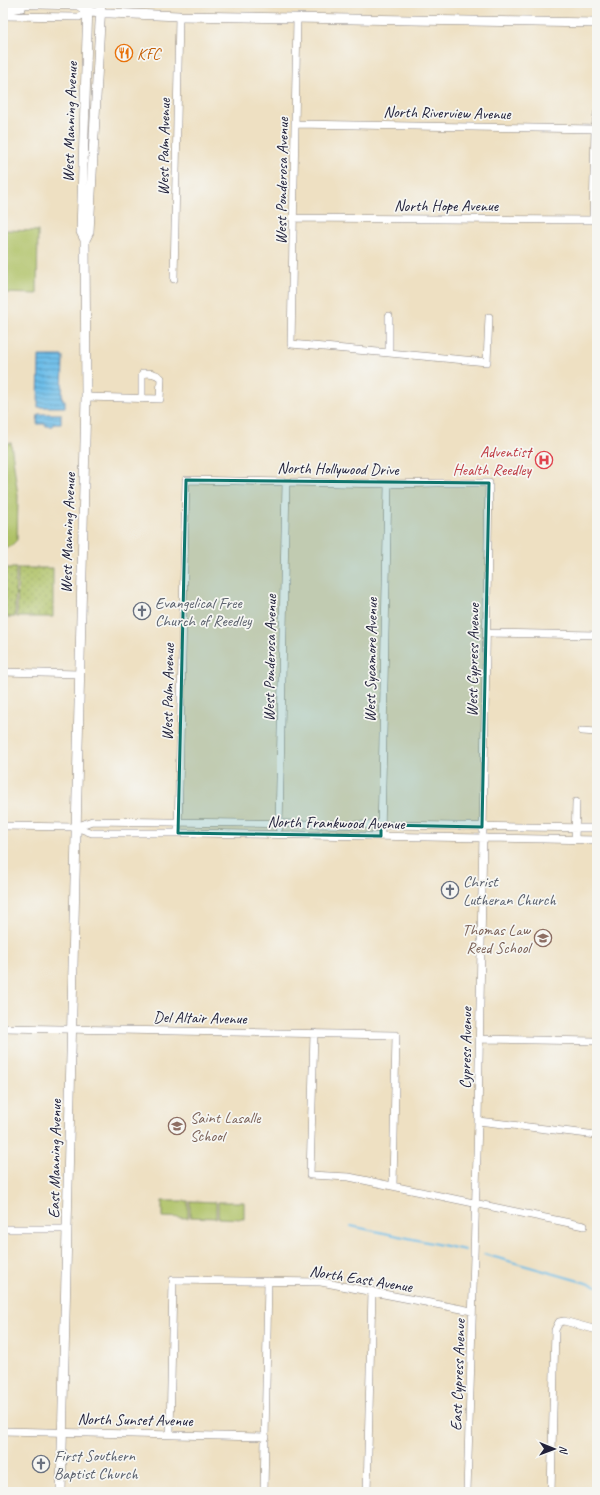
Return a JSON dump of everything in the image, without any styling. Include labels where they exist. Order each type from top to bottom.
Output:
[{"type":"main road","name":"West Manning Avenue","points":[[85,240],[89,232],[100,3]]},
{"type":"main road","name":"West Manning Avenue","points":[[76,827],[86,396],[85,240],[81,232],[88,8]]},
{"type":"main road","points":[[88,8],[100,13],[179,16],[597,23]]},
{"type":"main road","name":"East Manning Avenue","points":[[61,1492],[76,827]]},
{"type":"street","points":[[3,4],[78,6],[88,8]]},
{"type":"street","points":[[3,11],[32,5]]},
{"type":"street","points":[[3,16],[79,17],[88,8]]},
{"type":"street","name":"West Palm Avenue","points":[[174,279],[179,16]]},
{"type":"street","name":"West Ponderosa Avenue","points":[[297,18],[291,344],[389,353]]},
{"type":"street","points":[[595,220],[597,114]]},
{"type":"street","name":"North Riverview Avenue","points":[[296,124],[596,129]]},
{"type":"street","name":"North Hope Avenue","points":[[294,218],[595,220]]},
{"type":"street","points":[[389,316],[389,353],[487,362],[489,317]]},
{"type":"street","points":[[86,396],[142,399]]},
{"type":"street","name":"West Palm Avenue","points":[[178,833],[186,480]]},
{"type":"street","name":"North Hollywood Drive","points":[[186,480],[388,484],[438,482],[489,483]]},
{"type":"street","name":"West Ponderosa Avenue","points":[[279,834],[286,482]]},
{"type":"street","name":"West Cypress Avenue","points":[[483,838],[489,483]]},
{"type":"street","name":"West Sycamore Avenue","points":[[381,836],[388,484]]},
{"type":"street","points":[[487,633],[597,635]]},
{"type":"street","points":[[3,672],[79,674]]},
{"type":"street","points":[[582,731],[597,732]]},
{"type":"street","points":[[576,802],[576,840]]},
{"type":"street","name":"North Frankwood Avenue","points":[[76,827],[92,821],[597,828]]},
{"type":"street","name":"North Frankwood Avenue","points":[[3,826],[76,827],[92,833],[279,834],[597,840]]},
{"type":"street","name":"Cypress Avenue","points":[[474,1258],[483,838]]},
{"type":"street","name":"Del Altair Avenue","points":[[3,1028],[396,1035],[393,1186]]},
{"type":"street","points":[[314,1033],[310,1175],[349,1176],[584,1226]]},
{"type":"street","points":[[479,1039],[597,1041]]},
{"type":"street","points":[[478,1121],[597,1135]]},
{"type":"street","points":[[3,1229],[67,1229]]},
{"type":"street","name":"East Cypress Avenue","points":[[468,1492],[474,1258]]},
{"type":"street","name":"North East Avenue","points":[[170,1434],[172,1280],[321,1282],[472,1310]]},
{"type":"street","points":[[264,1492],[268,1281]]},
{"type":"street","points":[[367,1492],[372,1292]]},
{"type":"street","points":[[551,1492],[556,1325],[559,1322],[564,1321],[597,1330]]},
{"type":"street","name":"North Sunset Avenue","points":[[3,1431],[266,1437]]},
{"type":"highlighted area","points":[[186,480],[489,483],[482,827],[381,825],[381,836],[178,833]]},
{"type":"green space","points":[[3,230],[38,231],[37,294],[3,293]]},
{"type":"green space","points":[[3,307],[7,307],[6,413],[3,413]]},
{"type":"green space","points":[[3,443],[11,443],[18,496],[17,540],[10,547],[3,547]]},
{"type":"green space","points":[[3,568],[16,568],[15,617],[3,617]]},
{"type":"green space","points":[[18,568],[53,568],[53,617],[17,617]]},
{"type":"green space","points":[[162,1201],[188,1201],[188,1218],[162,1217]]},
{"type":"green space","points":[[190,1201],[216,1202],[216,1218],[190,1217]]},
{"type":"green space","points":[[218,1202],[244,1202],[244,1219],[218,1218]]},
{"type":"water","points":[[39,356],[63,356],[62,400],[65,400],[65,407],[38,407]]},
{"type":"water","points":[[38,414],[61,414],[61,424],[46,426],[46,424],[37,424]]},
{"type":"waterway","points":[[351,1226],[465,1250]]},
{"type":"waterway","points":[[484,1254],[597,1286]]},
{"type":"place","name":"KFC","points":[[124,53]]},
{"type":"place","name":"Adventist Health Reedley","points":[[544,460]]},
{"type":"place","name":"Evangelical Free Church of Reedley","points":[[142,611]]},
{"type":"place","name":"Christ Lutheran Church","points":[[450,890]]},
{"type":"place","name":"Thomas Law Reed School","points":[[543,938]]},
{"type":"place","name":"Saint Lasalle School","points":[[177,1126]]},
{"type":"place","name":"First Southern Baptist Church","points":[[41,1464]]}]
